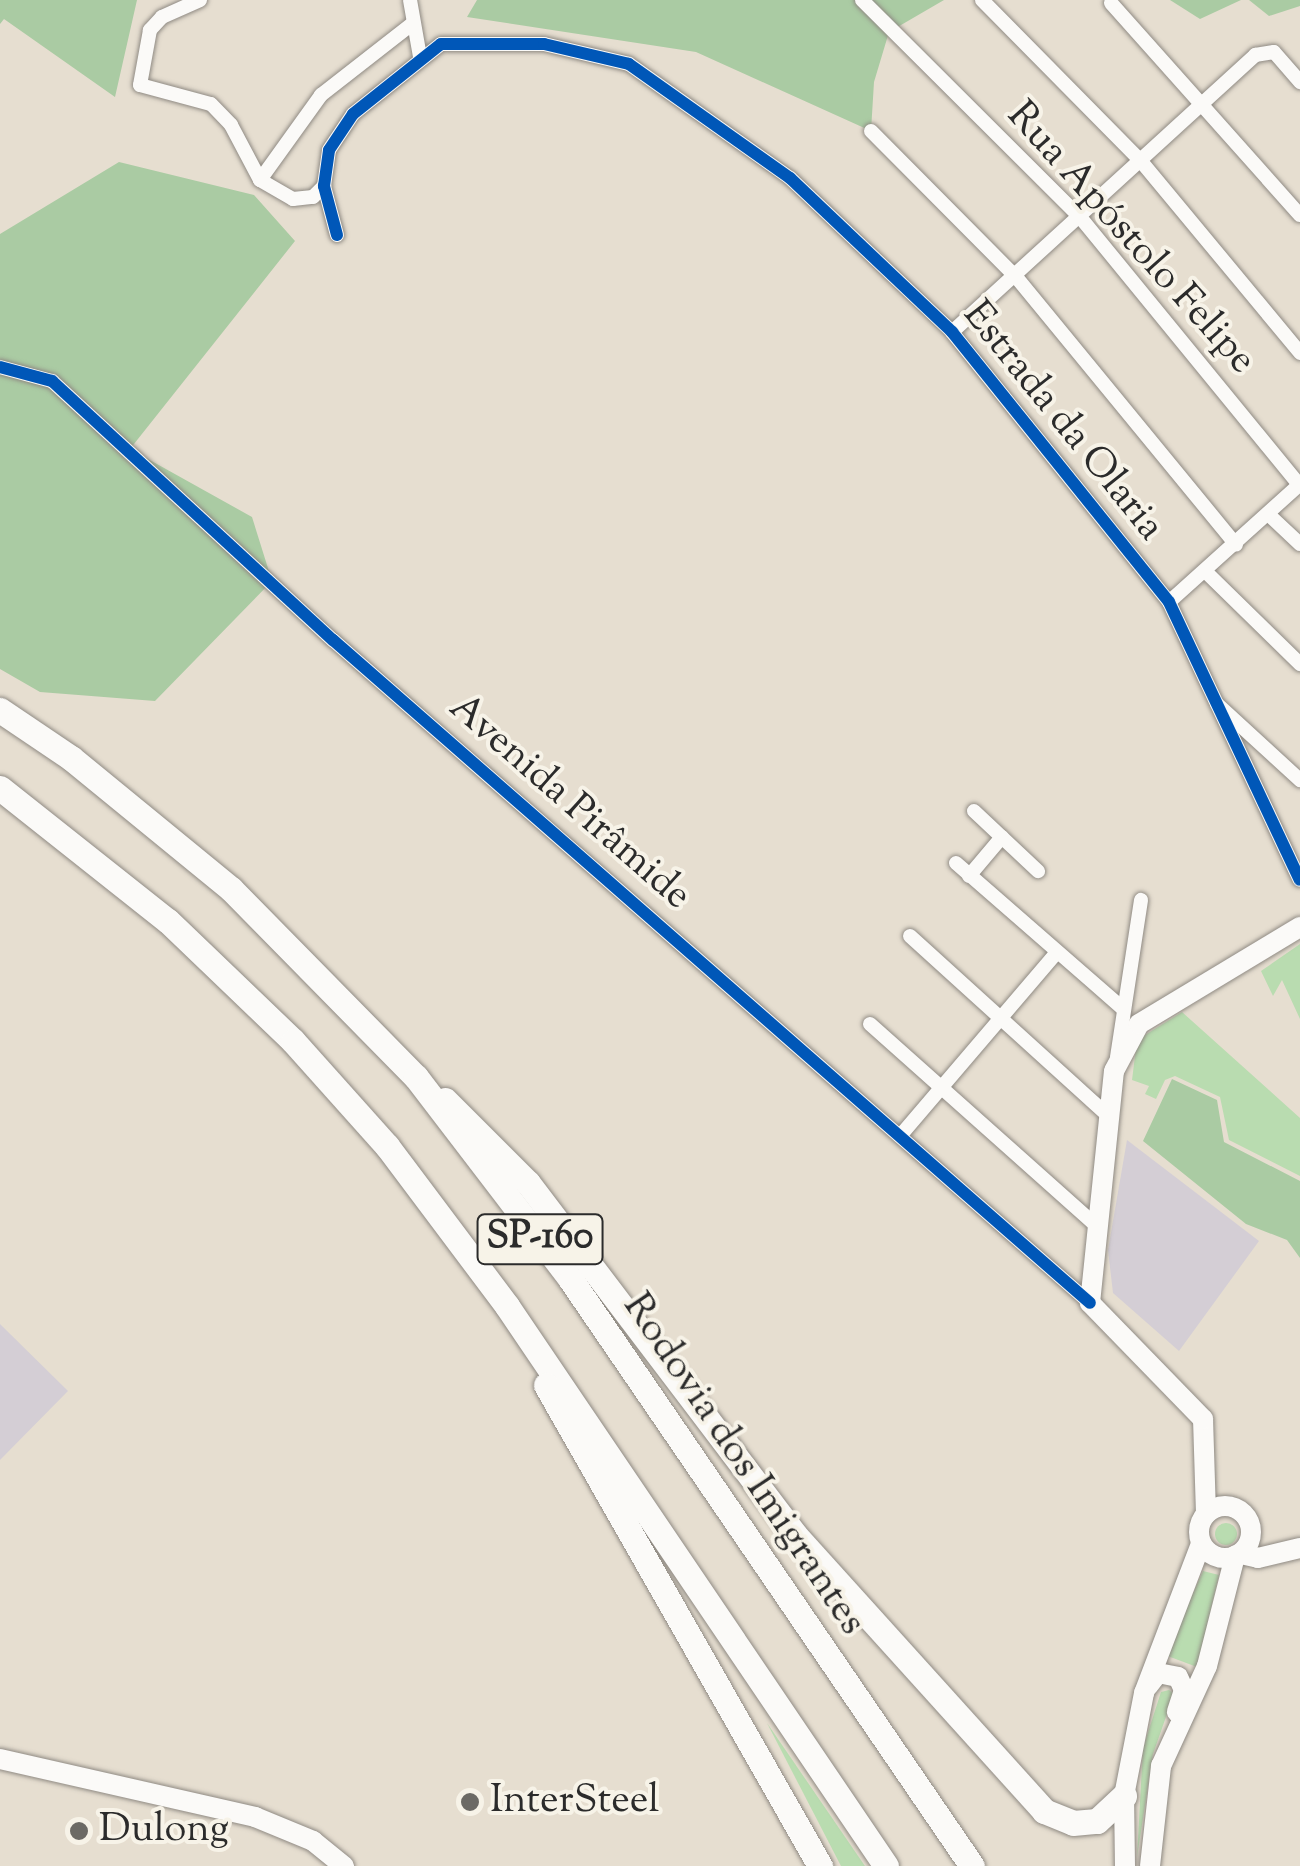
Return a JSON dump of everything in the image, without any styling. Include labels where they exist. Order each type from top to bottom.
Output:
[{"type":"highway","name":"Rodovia dos Imigrantes","points":[[0,710],[70,758],[232,889],[416,1078],[571,1280],[972,1866]]},
{"type":"highway","name":"SP-160","points":[[0,788],[126,883],[293,1041],[387,1146],[541,1356],[886,1866]]},
{"type":"highway","points":[[416,1078],[506,1156],[795,1535],[1044,1811],[1085,1823],[1109,1814],[1124,1796]]},
{"type":"highway","points":[[541,1356],[548,1395],[820,1866]]},
{"type":"main road","points":[[1125,1866],[1124,1796],[1144,1692],[1216,1510],[1203,1419],[1090,1304],[1117,1059],[1131,1032],[1156,1012],[1300,926]]},
{"type":"main road","points":[[1161,1766],[1207,1666],[1242,1549],[1242,1513],[1216,1510]]},
{"type":"main road","points":[[1201,1544],[1218,1558],[1242,1549],[1258,1558],[1295,1548]]},
{"type":"main road","points":[[1144,1692],[1158,1673],[1172,1672],[1182,1682],[1161,1766],[1150,1866]]},
{"type":"main road","points":[[0,1760],[255,1817],[313,1841],[344,1866]]},
{"type":"street","points":[[200,0],[162,17],[150,30],[140,85],[210,104],[231,126],[260,180],[292,199],[313,197],[324,186]]},
{"type":"street","points":[[410,0],[420,57]]},
{"type":"street","name":"Rua Apóstolo Felipe","points":[[862,0],[1080,218],[1300,485]]},
{"type":"street","points":[[982,0],[1140,160],[1300,353]]},
{"type":"street","points":[[1112,3],[1300,214]]},
{"type":"street","points":[[260,180],[321,96],[412,24]]},
{"type":"street","name":"Estrada da Olaria","points":[[336,235],[324,186],[329,150],[343,126],[420,57],[441,44],[474,40],[544,44],[629,64],[790,178],[952,332],[1169,602],[1300,880]]},
{"type":"street","points":[[952,332],[1017,278],[1203,101],[1267,50],[1300,82]]},
{"type":"street","points":[[871,132],[1017,278],[1236,545]]},
{"type":"street","name":"Avenida Pirâmide","points":[[0,367],[52,381],[332,640],[1090,1304]]},
{"type":"street","points":[[1169,602],[1300,485]]},
{"type":"street","points":[[1268,514],[1300,544]]},
{"type":"street","points":[[1206,572],[1300,664]]},
{"type":"street","points":[[1213,700],[1300,780]]},
{"type":"street","points":[[974,811],[1038,871]]},
{"type":"street","points":[[969,876],[1002,837]]},
{"type":"street","points":[[956,863],[1122,1008]]},
{"type":"street","points":[[1117,1059],[1141,900]]},
{"type":"street","points":[[910,936],[998,1020],[1111,1118]]},
{"type":"street","points":[[900,1136],[1057,952]]},
{"type":"street","points":[[1128,981],[1138,1006],[1156,1012]]},
{"type":"street","points":[[870,1024],[1099,1228]]},
{"type":"shaded area","points":[[1127,1140],[1259,1241],[1179,1351],[1113,1293],[1108,1250]]},
{"type":"shaded area","points":[[0,1324],[68,1391],[0,1460]]},
{"type":"green space","points":[[0,0],[137,0],[115,97],[4,19],[0,24]]},
{"type":"green space","points":[[477,0],[944,0],[889,32],[874,82],[871,131],[696,52],[467,17]]},
{"type":"green space","points":[[1170,0],[1241,0],[1200,19]]},
{"type":"green space","points":[[1249,0],[1300,0],[1300,6],[1269,16]]},
{"type":"green space","points":[[119,162],[254,195],[295,241],[130,449],[252,517],[272,581],[155,701],[40,692],[0,669],[0,234]]},
{"type":"green space","points":[[1300,944],[1300,1019],[1282,980],[1273,996],[1261,971]]},
{"type":"green space","points":[[1182,1012],[1300,1118],[1300,1176],[1229,1140],[1220,1097],[1175,1076],[1165,1080],[1156,1099],[1145,1094],[1149,1086],[1132,1080],[1137,1040]]},
{"type":"green space","points":[[1172,1079],[1217,1100],[1224,1142],[1300,1181],[1300,1258],[1287,1240],[1246,1224],[1143,1141]]},
{"type":"green space","points":[[1226,1523],[1234,1526],[1234,1542],[1226,1545],[1218,1542],[1215,1534],[1218,1526]]},
{"type":"green space","points":[[1203,1571],[1219,1575],[1197,1667],[1165,1655]]},
{"type":"green space","points":[[1169,1690],[1174,1694],[1153,1754],[1137,1857],[1143,1748],[1161,1692]]},
{"type":"green space","points":[[767,1723],[865,1866],[841,1866]]},
{"type":"cycle path","points":[[337,235],[324,186],[329,150],[353,114],[441,44],[544,44],[629,64],[790,178],[952,332],[1169,602],[1300,880]]},
{"type":"cycle path","points":[[0,367],[52,381],[333,640],[1090,1303]]},
{"type":"place","name":"InterSteel","points":[[470,1802]]},
{"type":"place","name":"Dulong","points":[[79,1831]]}]
